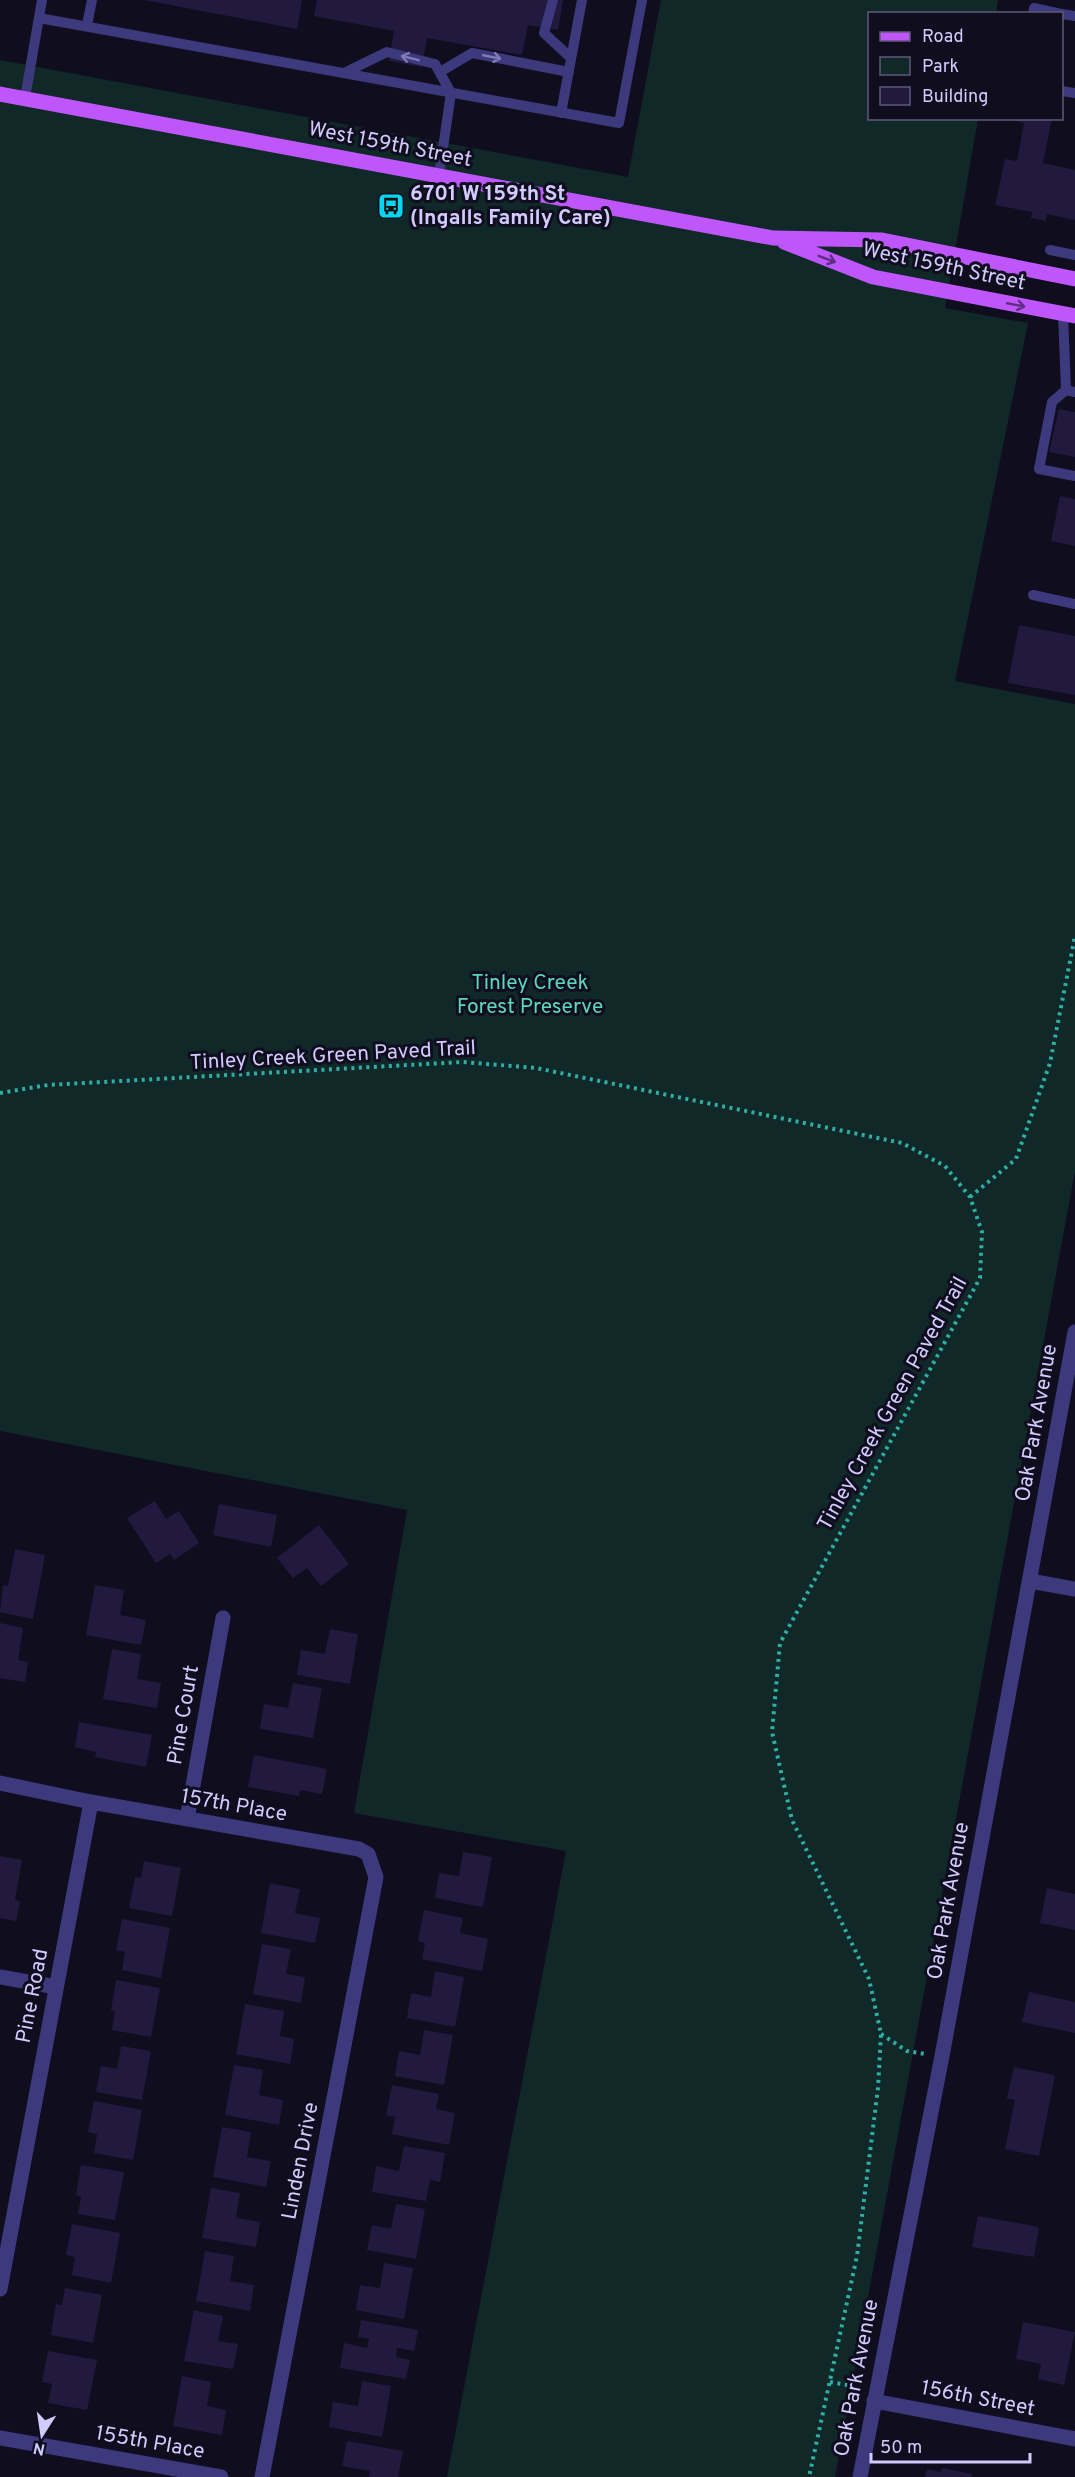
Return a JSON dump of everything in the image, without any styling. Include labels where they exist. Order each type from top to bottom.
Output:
[{"type":"main road","name":"West 159th Street","points":[[0,94],[773,238],[882,240],[1075,279]]},
{"type":"main road","name":"West 159th Street","points":[[773,238],[873,277],[1069,315]]},
{"type":"street","name":"Oak Park Avenue","points":[[860,2477],[942,2056],[1075,1332]]},
{"type":"street","points":[[1030,1581],[1075,1589]]},
{"type":"street","name":"Pine Court","points":[[187,1819],[223,1618]]},
{"type":"street","points":[[0,1783],[91,1802]]},
{"type":"street","name":"157th Place","points":[[91,1802],[359,1849],[368,1854]]},
{"type":"street","name":"Pine Road","points":[[0,2289],[91,1802]]},
{"type":"street","name":"Linden Drive","points":[[262,2477],[376,1877],[368,1854]]},
{"type":"street","points":[[0,1977],[56,1987]]},
{"type":"street","name":"156th Street","points":[[874,2401],[1075,2439]]},
{"type":"street","name":"155th Place","points":[[0,2438],[221,2477]]},
{"type":"lane","points":[[25,98],[42,0]]},
{"type":"lane","points":[[87,25],[92,0]]},
{"type":"lane","points":[[553,0],[544,33],[572,58]]},
{"type":"lane","points":[[561,114],[582,0]]},
{"type":"lane","points":[[39,18],[619,123],[642,0]]},
{"type":"lane","points":[[1033,12],[1034,8],[1052,12]]},
{"type":"lane","points":[[344,73],[387,52],[435,64],[451,93],[439,176]]},
{"type":"lane","points":[[440,72],[472,53],[569,72]]},
{"type":"lane","points":[[1050,250],[1075,255]]},
{"type":"lane","points":[[1069,315],[1070,391],[1052,402],[1039,469],[1075,476]]},
{"type":"lane","points":[[1033,595],[1075,604]]},
{"type":"path","points":[[970,1197],[1016,1159],[1050,1064],[1075,936]]},
{"type":"path","name":"Tinley Creek Green Paved Trail","points":[[0,1093],[48,1085],[463,1062],[536,1068],[902,1143],[945,1166],[970,1197],[982,1232],[980,1278],[780,1644],[772,1732],[792,1820],[869,1979],[881,2034],[878,2088],[857,2256],[809,2477]]},
{"type":"path","points":[[881,2034],[907,2051],[942,2056]]},
{"type":"path","points":[[830,2382],[853,2386]]},
{"type":"green space","name":"Tinley Creek Forest Preserve","points":[[661,0],[998,0],[996,12],[868,12],[868,120],[978,120],[945,308],[1028,323],[955,681],[1075,704],[1075,1171],[835,2477],[447,2477],[566,1851],[354,1813],[407,1510],[0,1431],[0,60],[628,177]]},
{"type":"building","points":[[144,0],[302,0],[297,29]]},
{"type":"building","points":[[317,0],[563,0],[558,30],[528,25],[522,55],[427,38],[422,67],[389,61],[394,31],[314,16]]},
{"type":"building","points":[[1014,120],[1052,120],[1043,163],[1075,170],[1075,220],[1047,214],[1046,221],[1031,218],[1032,212],[995,205],[1005,159],[1017,161],[1024,123]]},
{"type":"building","points":[[1059,409],[1075,412],[1075,457],[1049,452]]},
{"type":"building","points":[[1060,496],[1075,499],[1075,546],[1051,541]]},
{"type":"building","points":[[1019,625],[1075,636],[1075,695],[1008,683]]},
{"type":"building","points":[[155,1501],[166,1519],[179,1511],[199,1543],[174,1560],[170,1554],[156,1563],[127,1518]]},
{"type":"building","points":[[219,1504],[277,1515],[271,1547],[213,1535]]},
{"type":"building","points":[[319,1525],[349,1564],[321,1586],[307,1568],[293,1578],[277,1558]]},
{"type":"building","points":[[15,1549],[45,1555],[33,1619],[0,1612],[3,1585],[8,1586]]},
{"type":"building","points":[[95,1585],[124,1590],[120,1615],[146,1620],[141,1645],[86,1635]]},
{"type":"building","points":[[0,1623],[23,1628],[18,1660],[28,1662],[25,1682],[0,1678]]},
{"type":"building","points":[[330,1629],[358,1634],[350,1684],[297,1675],[301,1650],[325,1654]]},
{"type":"building","points":[[112,1649],[141,1654],[137,1679],[161,1683],[157,1708],[103,1699]]},
{"type":"building","points":[[293,1683],[322,1688],[313,1738],[260,1729],[264,1704],[288,1708]]},
{"type":"building","points":[[79,1722],[152,1735],[146,1767],[95,1757],[96,1752],[75,1747]]},
{"type":"building","points":[[254,1755],[327,1769],[322,1794],[300,1790],[299,1796],[248,1787]]},
{"type":"building","points":[[463,1852],[492,1857],[483,1907],[435,1898],[439,1873],[459,1876]]},
{"type":"building","points":[[0,1856],[22,1860],[15,1900],[20,1901],[16,1921],[0,1918]]},
{"type":"building","points":[[144,1861],[181,1868],[172,1916],[129,1908],[135,1877],[141,1878]]},
{"type":"building","points":[[270,1883],[300,1889],[295,1913],[320,1918],[315,1943],[261,1933]]},
{"type":"building","points":[[1047,1888],[1075,1894],[1075,1930],[1040,1923]]},
{"type":"building","points":[[424,1910],[463,1918],[460,1933],[488,1939],[482,1971],[422,1959],[425,1943],[418,1941]]},
{"type":"building","points":[[122,1919],[170,1928],[161,1978],[122,1970],[125,1952],[116,1950]]},
{"type":"building","points":[[262,1944],[291,1949],[286,1974],[305,1977],[301,2003],[253,1994]]},
{"type":"building","points":[[435,1971],[464,1977],[455,2027],[407,2018],[411,1993],[431,1997]]},
{"type":"building","points":[[116,1980],[160,1988],[151,2037],[112,2030],[115,2011],[111,2010]]},
{"type":"building","points":[[1029,1992],[1075,2002],[1075,2033],[1022,2022]]},
{"type":"building","points":[[245,2004],[284,2011],[280,2036],[294,2039],[290,2064],[236,2054]]},
{"type":"building","points":[[424,2030],[453,2035],[444,2085],[395,2076],[399,2051],[420,2055]]},
{"type":"building","points":[[121,2046],[151,2051],[142,2100],[96,2092],[101,2066],[117,2069]]},
{"type":"building","points":[[234,2065],[263,2070],[259,2095],[283,2100],[279,2125],[225,2115]]},
{"type":"building","points":[[1014,2067],[1055,2075],[1039,2156],[1005,2149],[1015,2100],[1007,2098]]},
{"type":"building","points":[[392,2085],[439,2094],[436,2109],[455,2113],[449,2145],[392,2134],[395,2117],[386,2115]]},
{"type":"building","points":[[94,2101],[142,2110],[133,2160],[94,2153],[97,2134],[88,2132]]},
{"type":"building","points":[[222,2127],[251,2132],[247,2157],[271,2161],[266,2187],[213,2177]]},
{"type":"building","points":[[404,2146],[445,2153],[440,2182],[430,2180],[426,2201],[372,2192],[376,2166],[399,2171]]},
{"type":"building","points":[[81,2165],[124,2172],[115,2220],[78,2214],[81,2197],[76,2195]]},
{"type":"building","points":[[211,2188],[240,2193],[236,2218],[260,2222],[256,2247],[202,2238]]},
{"type":"building","points":[[396,2204],[425,2209],[416,2259],[367,2250],[372,2225],[391,2229]]},
{"type":"building","points":[[978,2216],[1039,2227],[1034,2257],[972,2247]]},
{"type":"building","points":[[72,2224],[120,2233],[111,2283],[72,2275],[75,2257],[66,2255]]},
{"type":"building","points":[[205,2251],[234,2256],[230,2281],[254,2285],[250,2311],[196,2301]]},
{"type":"building","points":[[384,2263],[413,2268],[404,2319],[356,2310],[360,2285],[380,2288]]},
{"type":"building","points":[[65,2288],[102,2295],[93,2343],[51,2335],[56,2304],[62,2305]]},
{"type":"building","points":[[194,2310],[223,2316],[218,2341],[238,2344],[233,2369],[184,2361]]},
{"type":"building","points":[[361,2320],[418,2330],[414,2351],[397,2348],[396,2357],[410,2360],[406,2379],[340,2368],[344,2343],[367,2348],[369,2339],[358,2337]]},
{"type":"building","points":[[1023,2322],[1075,2332],[1064,2385],[1038,2379],[1041,2364],[1016,2359]]},
{"type":"building","points":[[48,2351],[97,2360],[87,2410],[48,2403],[52,2384],[42,2382]]},
{"type":"building","points":[[182,2376],[211,2382],[207,2406],[226,2410],[222,2435],[173,2426]]},
{"type":"building","points":[[362,2381],[391,2386],[382,2437],[329,2427],[333,2402],[358,2406]]},
{"type":"building","points":[[347,2441],[403,2451],[398,2477],[369,2477],[370,2471],[342,2466]]},
{"type":"building","points":[[942,2468],[972,2474],[971,2477],[925,2477],[927,2469],[941,2472]]},
{"type":"place","name":"6701 W 159th St (Ingalls Family Care)","points":[[391,206]]}]
